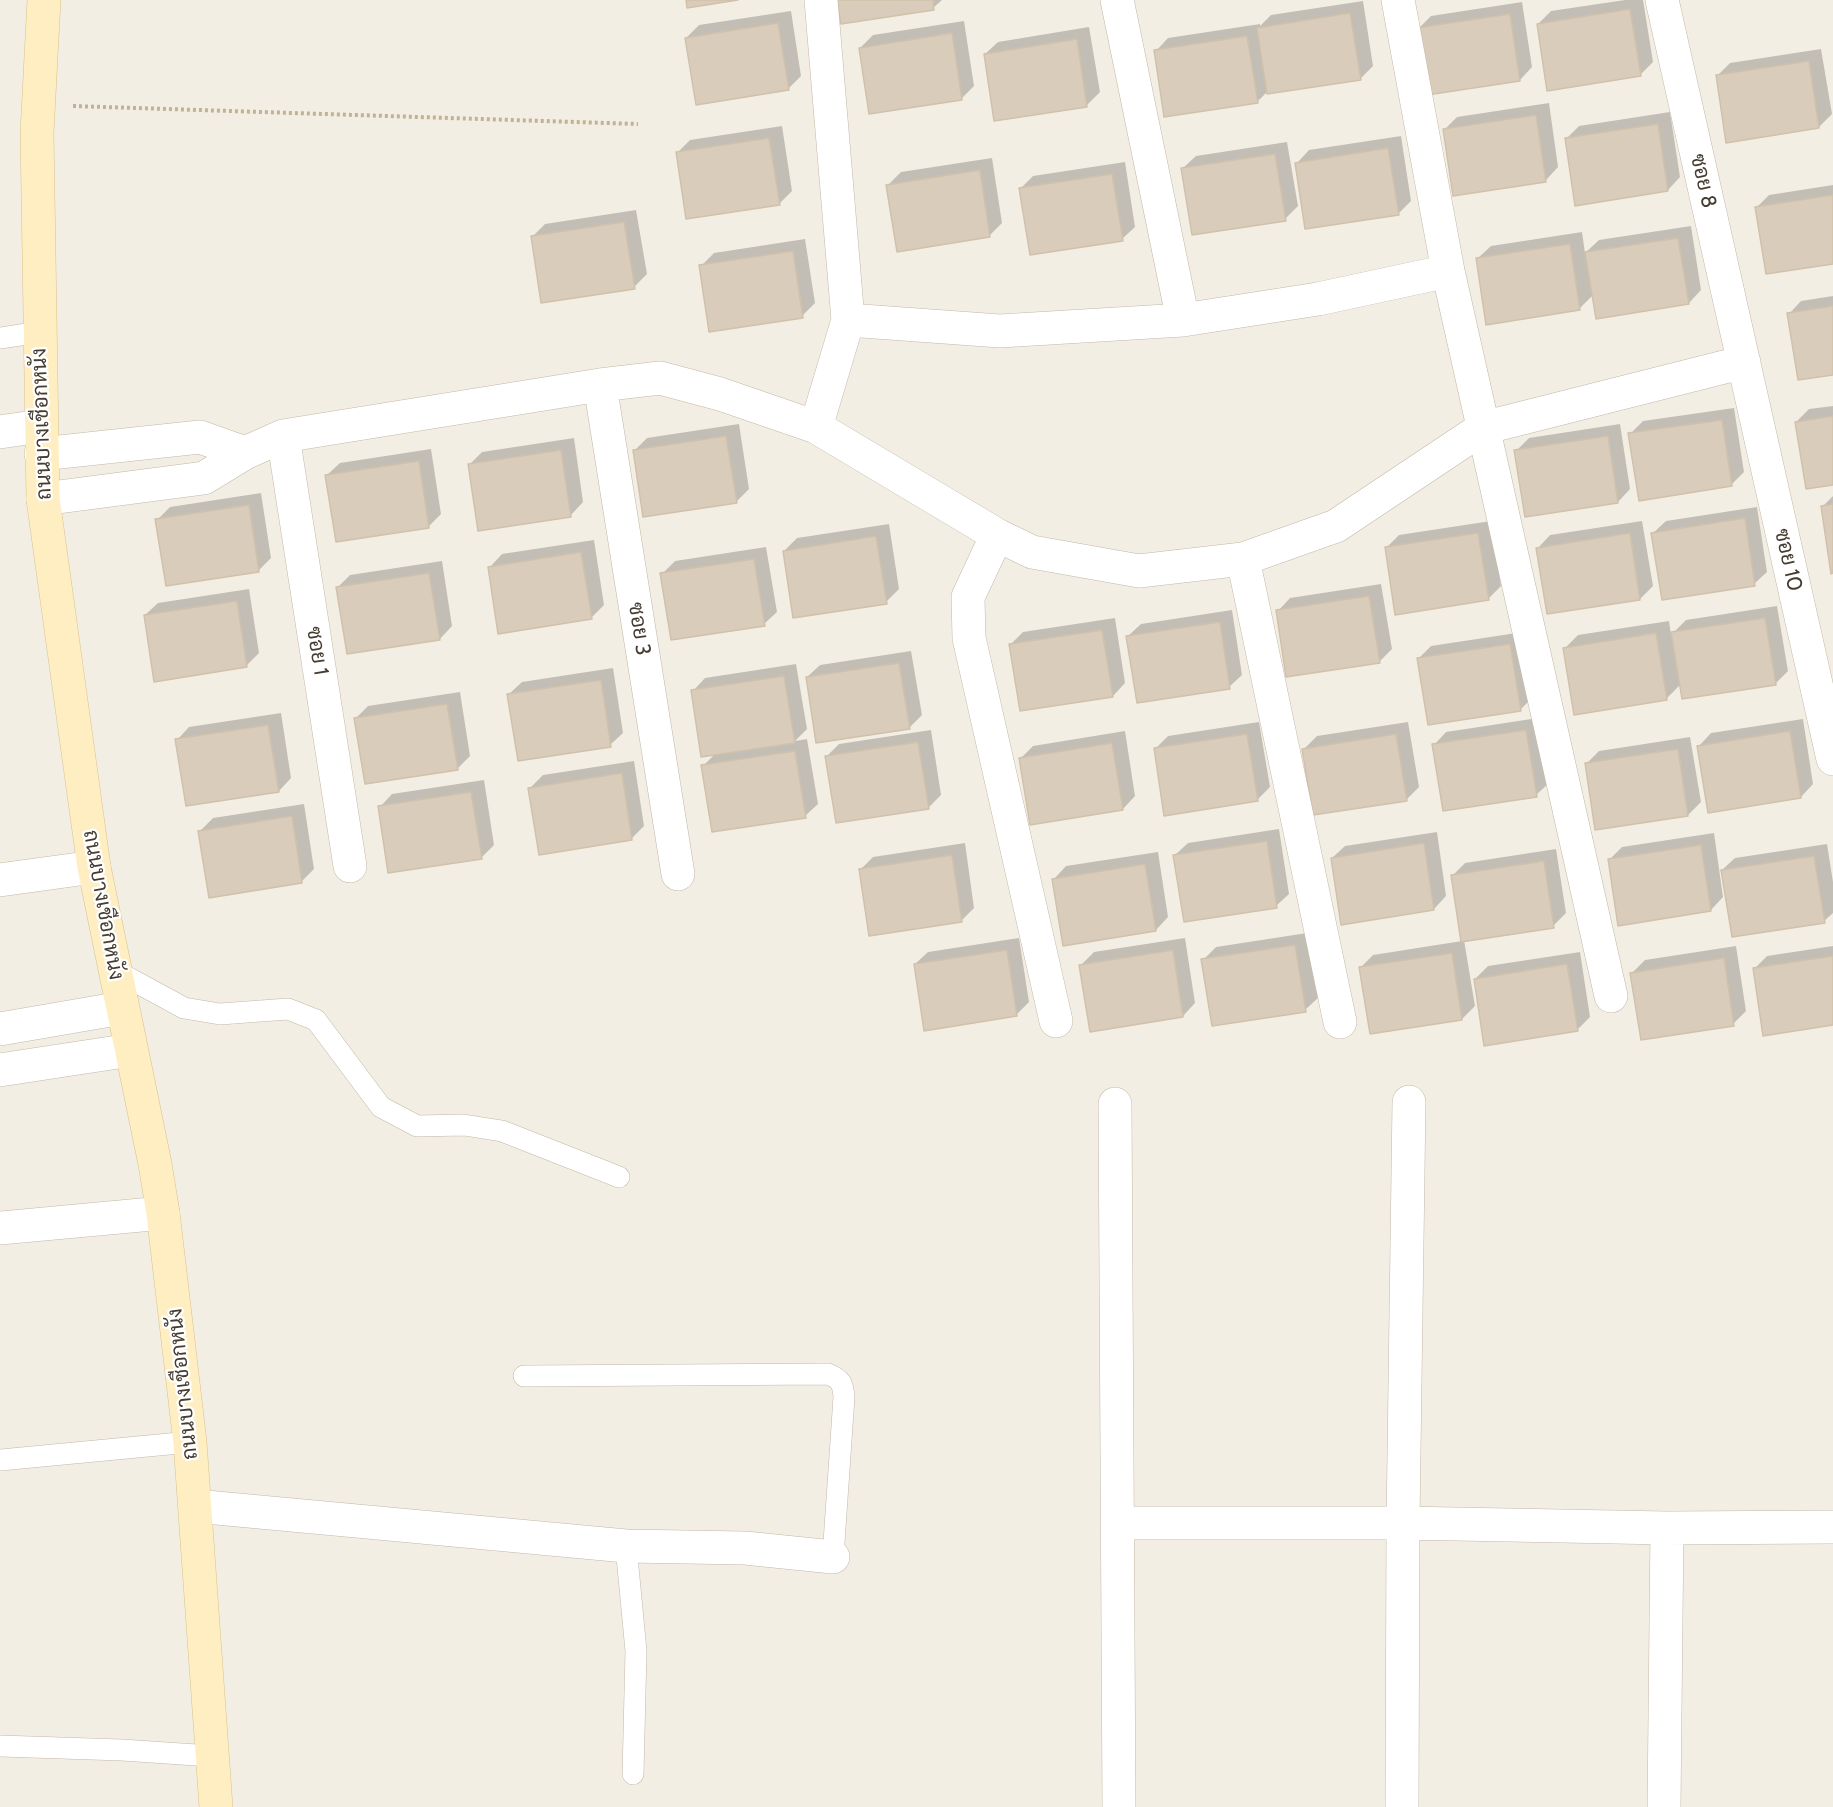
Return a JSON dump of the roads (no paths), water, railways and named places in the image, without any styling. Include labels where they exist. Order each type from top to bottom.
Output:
[{"type":"street","name":"ถนนบางเชือกหนัง","points":[[44,0],[37,133],[43,499],[94,867],[163,1213],[190,1442],[216,1807]]},
{"type":"street","points":[[816,427],[848,320],[822,0]]},
{"type":"street","points":[[1117,0],[1183,320]]},
{"type":"street","points":[[1398,0],[1448,271],[1611,996]]},
{"type":"street","name":"ซอย 8","points":[[1662,0],[1744,362]]},
{"type":"street","points":[[848,320],[1000,331],[1183,320],[1318,299],[1448,271]]},
{"type":"street","points":[[43,499],[204,478],[245,453],[283,436],[600,385],[660,378],[720,394],[816,427],[998,535],[1032,552],[1139,571],[1243,559],[1336,526],[1483,428],[1744,362]]},
{"type":"street","name":"ซอย 10","points":[[1744,362],[1833,759]]},
{"type":"street","name":"ซอย 3","points":[[600,385],[678,874]]},
{"type":"street","points":[[0,432],[41,440],[200,437],[245,453]]},
{"type":"street","name":"ซอย 1","points":[[283,436],[350,866]]},
{"type":"street","points":[[998,535],[968,597],[969,638],[1056,1021]]},
{"type":"street","points":[[1243,559],[1340,1022]]},
{"type":"street","points":[[0,880],[94,867]]},
{"type":"street","points":[[0,1029],[122,1008]]},
{"type":"street","points":[[0,1070],[131,1050]]},
{"type":"street","points":[[1402,1807],[1402,1523],[1409,1102]]},
{"type":"street","points":[[1115,1104],[1119,1807]]},
{"type":"street","points":[[0,1228],[163,1213]]},
{"type":"street","points":[[195,1506],[626,1546],[745,1548],[833,1557]]},
{"type":"street","points":[[1118,1522],[1402,1523],[1667,1528],[1833,1527]]},
{"type":"street","points":[[1664,1807],[1667,1528]]},
{"type":"lane","points":[[0,338],[39,332]]},
{"type":"lane","points":[[114,970],[184,1008],[220,1014],[288,1009],[316,1020],[381,1107],[417,1126],[464,1125],[502,1131],[619,1177]]},
{"type":"lane","points":[[524,1376],[828,1374],[838,1378],[843,1385],[844,1397],[833,1557]]},
{"type":"lane","points":[[0,1460],[190,1442]]},
{"type":"lane","points":[[626,1546],[636,1651],[633,1774]]},
{"type":"lane","points":[[0,1746],[212,1755]]}]
